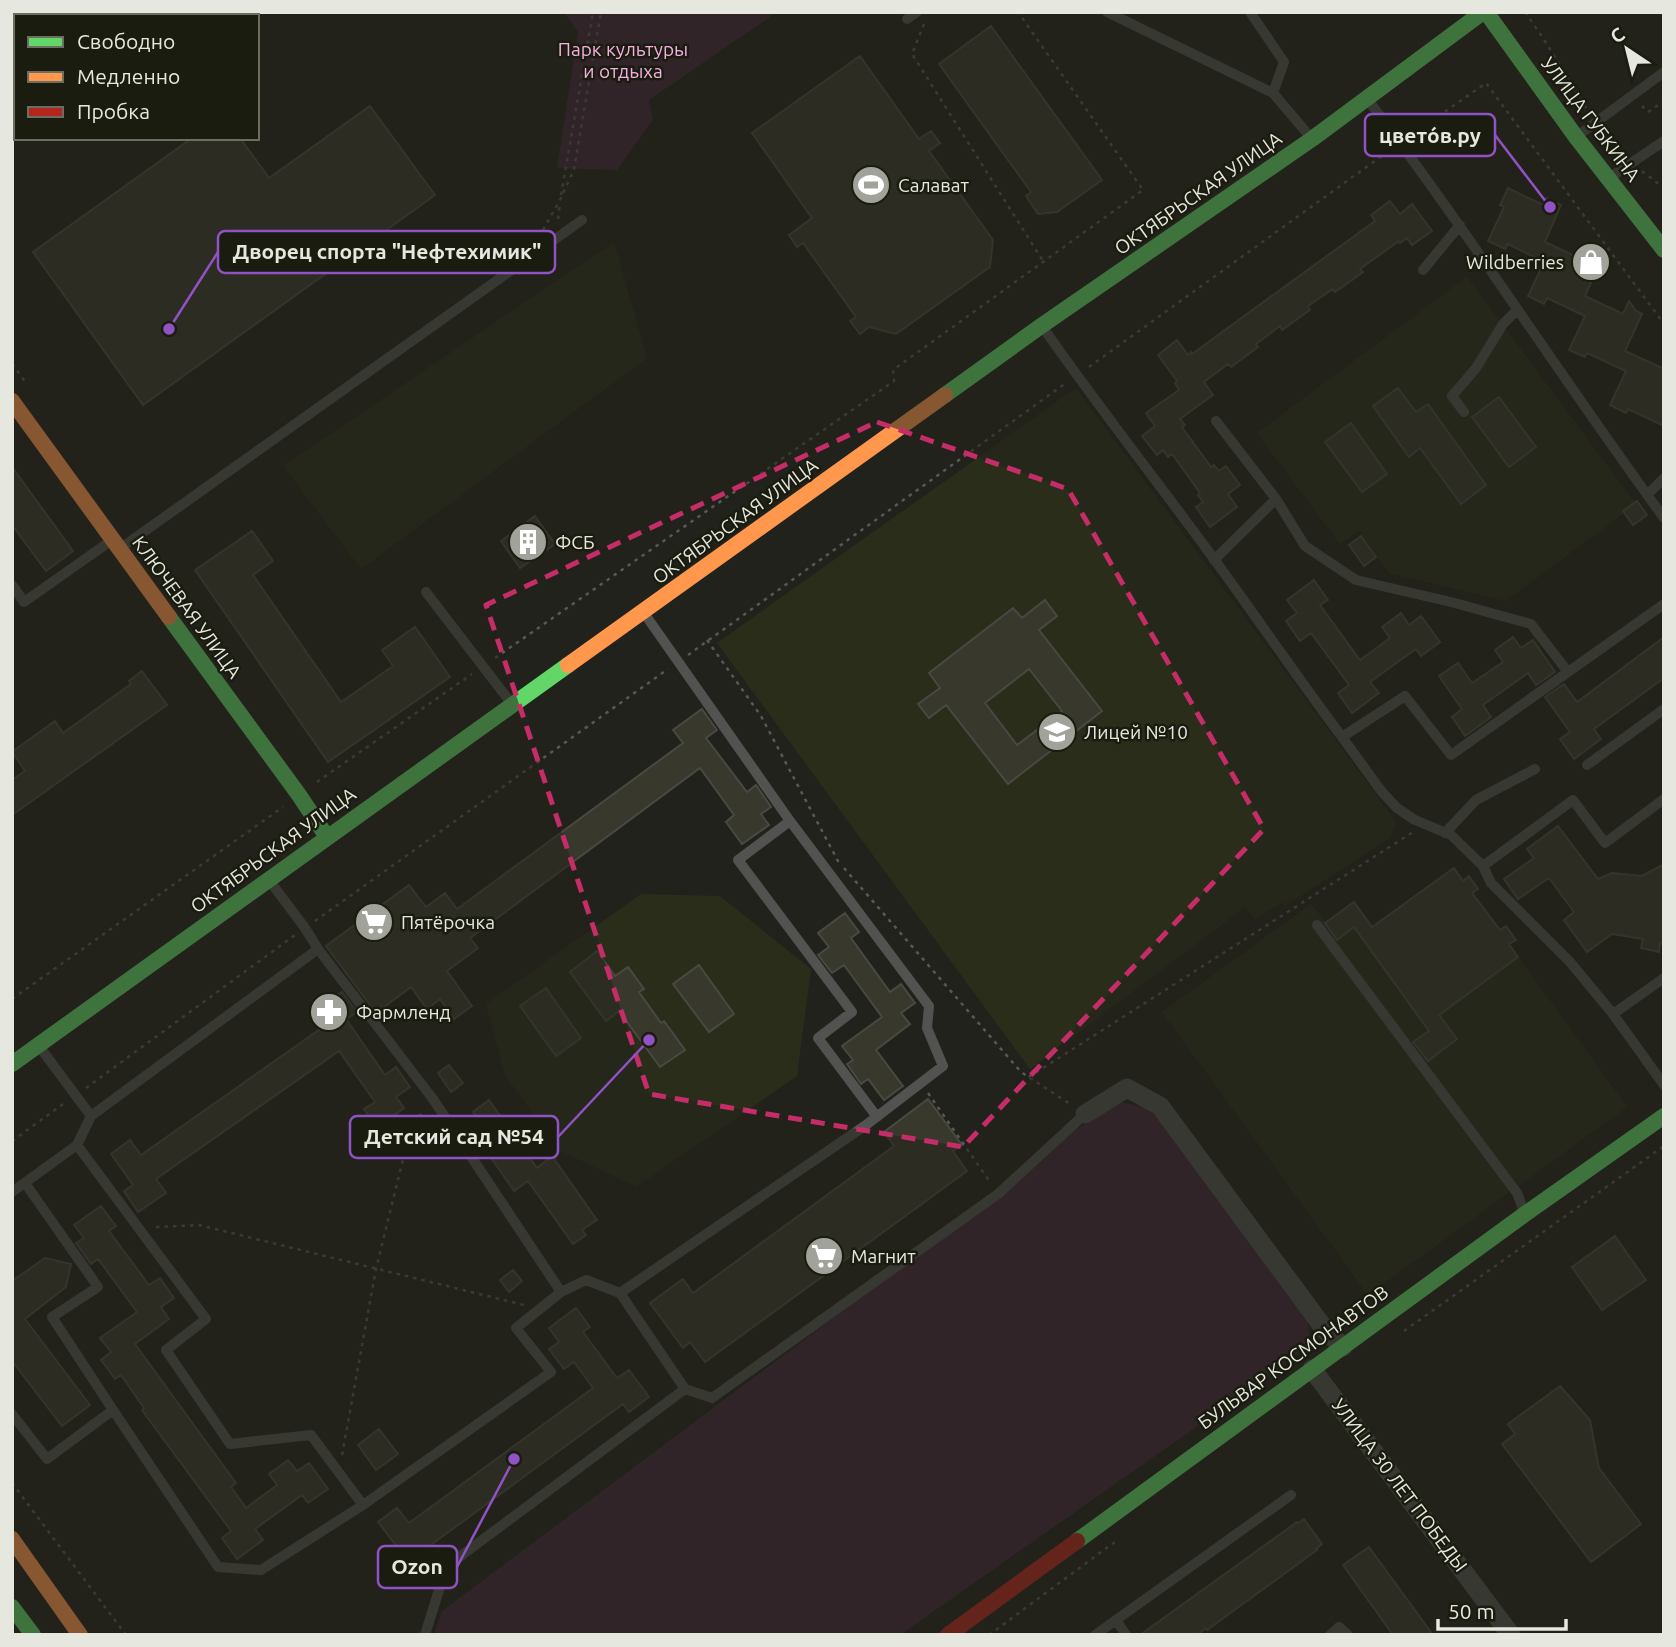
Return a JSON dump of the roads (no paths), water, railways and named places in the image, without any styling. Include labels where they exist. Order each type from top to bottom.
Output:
[{"type":"street","name":"ОКТЯБРЬСКАЯ УЛИЦА","points":[[12,1064],[1041,326],[1312,139],[1485,12]]},
{"type":"street","name":"УЛИЦА ГУБКИНА","points":[[1485,12],[1576,138],[1664,250]]},
{"type":"street","name":"КЛЮЧЕВАЯ УЛИЦА","points":[[12,401],[327,837]]},
{"type":"street","points":[[1085,1114],[1127,1088],[1160,1106],[1326,1331],[1343,1347]]},
{"type":"street","name":"БУЛЬВАР КОСМОНАВТОВ","points":[[948,1635],[1525,1214],[1664,1116]]},
{"type":"street","name":"УЛИЦА 30 ЛЕТ ПОБЕДЫ","points":[[1312,1369],[1511,1635]]},
{"type":"street","points":[[12,1539],[80,1635]]},
{"type":"street","points":[[12,1607],[33,1635]]},
{"type":"lane","points":[[907,19],[917,12]]},
{"type":"lane","points":[[1107,12],[1273,93],[1312,139]]},
{"type":"lane","points":[[1250,12],[1284,62],[1273,93]]},
{"type":"lane","points":[[1576,138],[1664,72]]},
{"type":"lane","points":[[1368,99],[1460,225],[1664,518]]},
{"type":"lane","points":[[1609,179],[1664,141]]},
{"type":"lane","points":[[12,585],[24,602],[116,545],[582,220]]},
{"type":"lane","points":[[1423,270],[1460,225]]},
{"type":"lane","points":[[1464,412],[1452,396],[1476,368],[1503,324],[1517,310]]},
{"type":"lane","points":[[1041,326],[1382,792],[1397,808],[1415,820],[1451,835],[1483,866],[1491,883],[1570,962],[1613,1014],[1664,1085]]},
{"type":"lane","points":[[1216,421],[1276,499],[1305,546],[1356,580],[1531,624],[1568,672]]},
{"type":"lane","points":[[1647,495],[1664,478]]},
{"type":"lane","points":[[1214,560],[1276,499]]},
{"type":"lane","points":[[426,592],[513,705]]},
{"type":"lane","points":[[1342,737],[1405,696],[1451,755],[1664,604]]},
{"type":"lane","points":[[620,1293],[877,1117],[943,1066],[927,1028],[929,1006],[790,821],[644,612]]},
{"type":"lane","points":[[1587,765],[1664,709]]},
{"type":"lane","points":[[1446,832],[1476,800],[1535,769]]},
{"type":"lane","points":[[1483,866],[1573,800],[1605,844],[1664,799]]},
{"type":"lane","points":[[790,821],[738,860],[852,1012],[818,1038],[877,1117]]},
{"type":"lane","points":[[268,879],[318,949],[433,1098],[561,1292]]},
{"type":"lane","points":[[1317,925],[1517,1193],[1525,1214]]},
{"type":"lane","points":[[12,1192],[77,1145],[91,1116],[318,949]]},
{"type":"lane","points":[[1613,1014],[1664,978]]},
{"type":"lane","points":[[38,1045],[91,1116]]},
{"type":"lane","points":[[25,1182],[98,1287],[52,1317],[218,1567],[261,1570],[363,1505],[551,1372],[516,1328],[561,1292],[586,1280],[620,1293],[685,1389],[712,1398],[998,1194],[1085,1114]]},
{"type":"lane","points":[[77,1145],[206,1319],[166,1350],[230,1444],[311,1435],[363,1505]]},
{"type":"lane","points":[[425,1635],[446,1567],[685,1389]]},
{"type":"lane","points":[[12,1414],[47,1459],[113,1410]]},
{"type":"lane","points":[[1096,1635],[1291,1494]]},
{"type":"lane","points":[[1116,1620],[1126,1635]]},
{"type":"lane","points":[[1330,1635],[1339,1628],[1348,1635]]},
{"type":"place","name":"Салават","points":[[871,185]]},
{"type":"place","name":"цвето́в.ру","points":[[1550,207]]},
{"type":"place","name":"Wildberries","points":[[1591,262]]},
{"type":"place","name":"Дворец спорта \"Нефтехимик\"","points":[[169,329]]},
{"type":"place","name":"ФСБ","points":[[528,542]]},
{"type":"place","name":"Лицей №10","points":[[1057,732]]},
{"type":"place","name":"Пятёрочка","points":[[374,922]]},
{"type":"place","name":"Фармленд","points":[[329,1012]]},
{"type":"place","name":"Детский сад №54","points":[[649,1040]]},
{"type":"place","name":"Магнит","points":[[824,1256]]},
{"type":"place","name":"Ozon","points":[[514,1459]]},
{"type":"park label","name":"Парк культуры и отдыха","points":[[623,60]]}]
